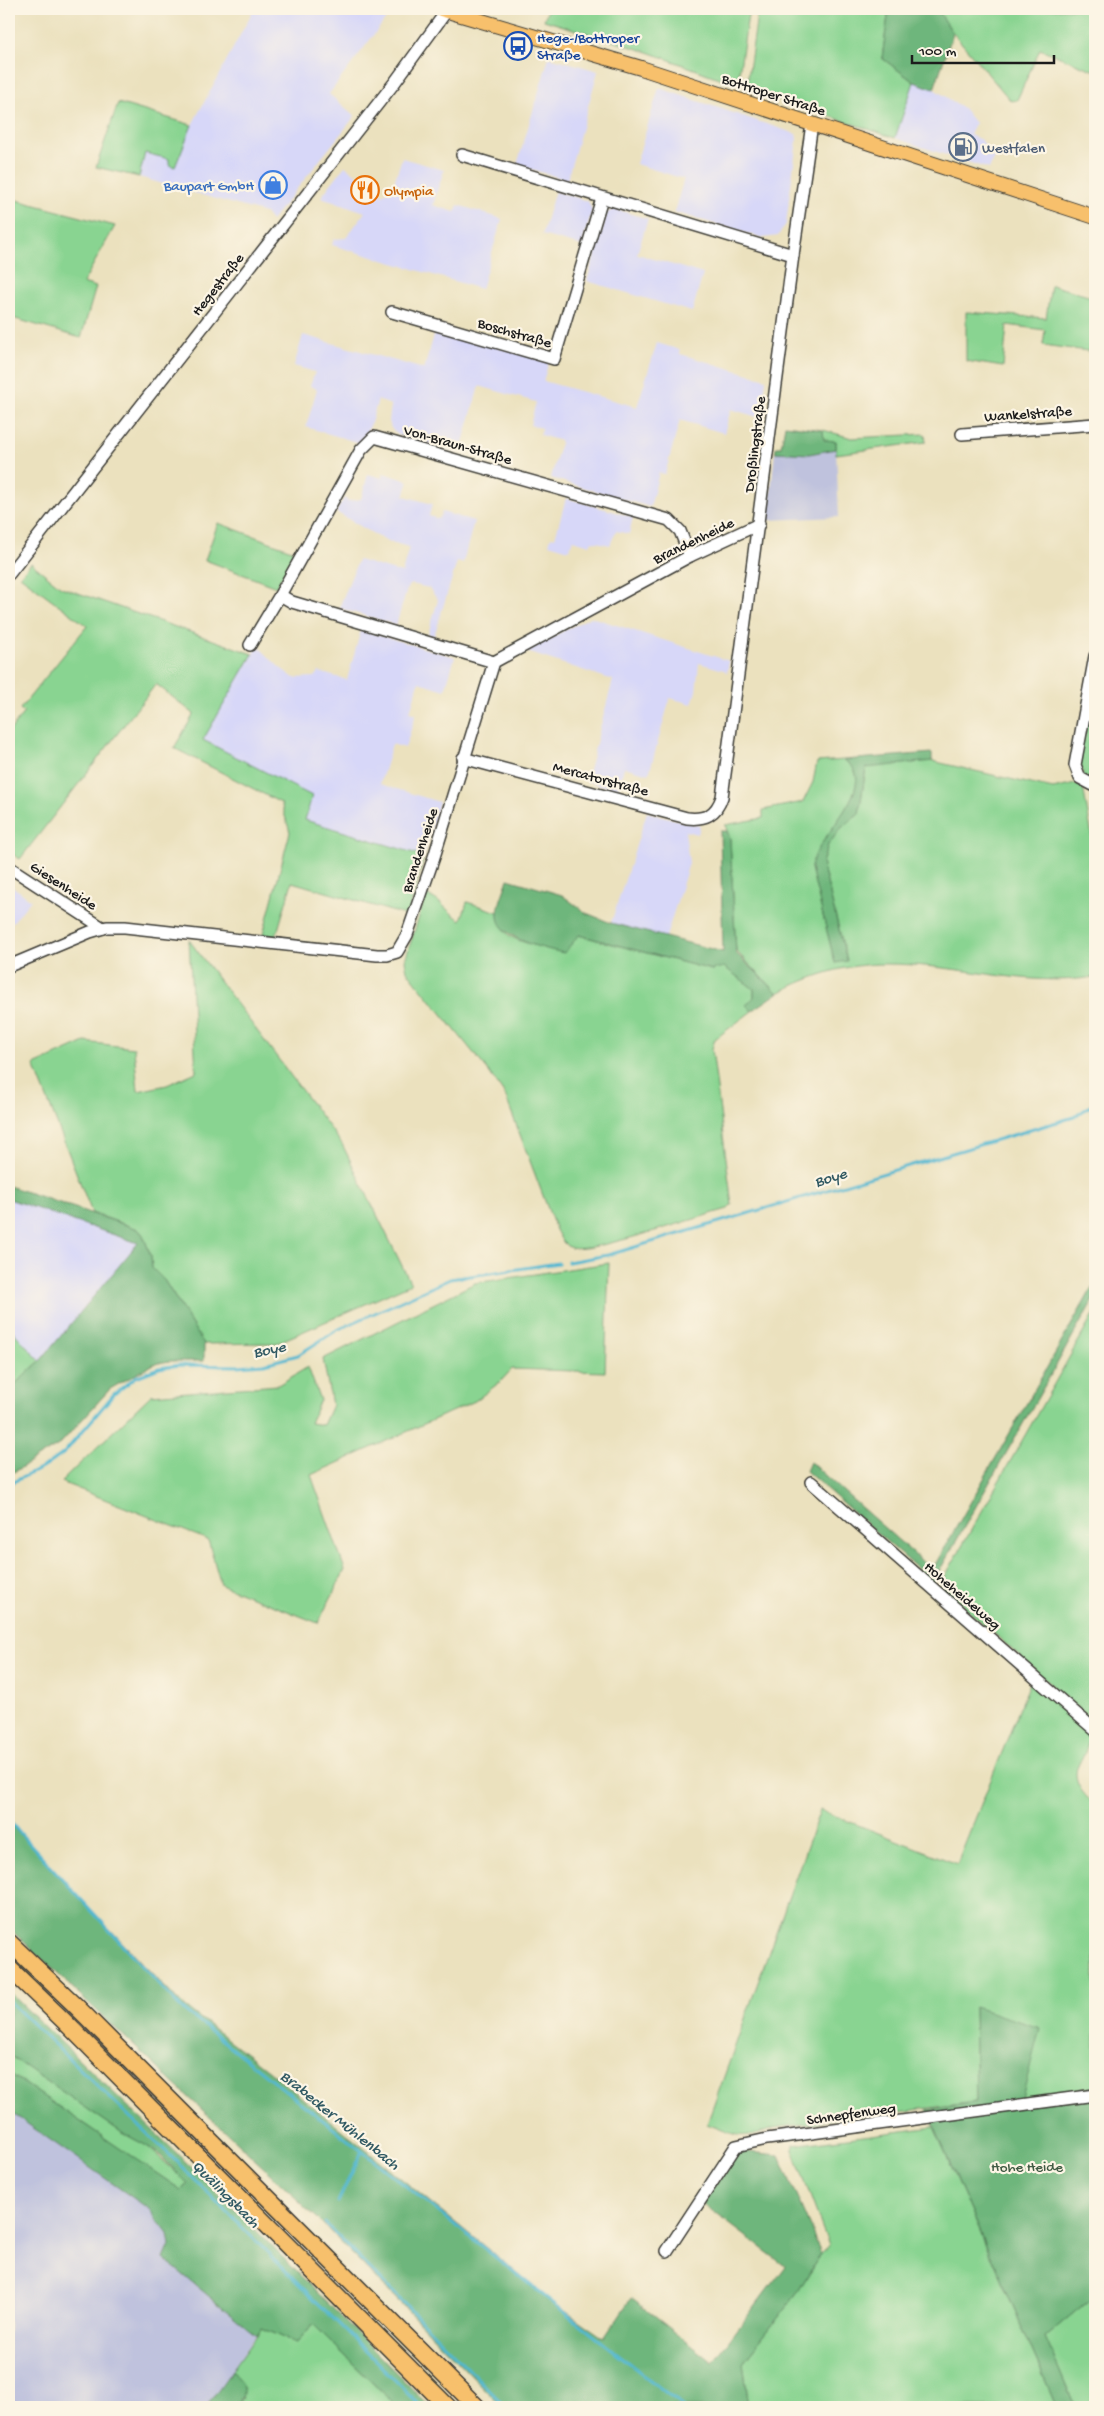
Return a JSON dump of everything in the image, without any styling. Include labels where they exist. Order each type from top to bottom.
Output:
[{"type":"highway","points":[[9,1942],[74,2004],[477,2407]]},
{"type":"highway","points":[[9,1968],[448,2407]]},
{"type":"main road","name":"Bottroper Straße","points":[[445,9],[572,46],[1095,217]]},
{"type":"street","name":"Hegestraße","points":[[9,574],[395,82],[445,9]]},
{"type":"street","name":"Droßlingstraße","points":[[722,797],[812,124]]},
{"type":"street","points":[[462,155],[793,255]]},
{"type":"street","name":"Boschstraße","points":[[392,312],[554,359],[602,198]]},
{"type":"street","name":"Wankelstraße","points":[[962,434],[1095,424]]},
{"type":"street","name":"Von-Braun-Straße","points":[[250,645],[361,450],[374,437],[669,520],[680,531],[690,556]]},
{"type":"street","name":"Brandenheide","points":[[9,966],[103,928],[125,927],[376,955],[387,955],[397,952],[407,935],[434,857],[494,662],[690,556],[759,524]]},
{"type":"street","points":[[280,595],[292,602],[494,662]]},
{"type":"street","points":[[1095,656],[1075,765],[1080,778],[1095,786]]},
{"type":"street","name":"Mercatorstraße","points":[[463,758],[687,818],[700,819],[708,816],[718,808],[722,797]]},
{"type":"street","name":"Giesenheide","points":[[9,867],[103,928]]},
{"type":"street","name":"Hoheheideweg","points":[[811,1482],[1095,1730]]},
{"type":"street","name":"Schnepfenweg","points":[[668,2252],[736,2146],[767,2139],[1095,2095]]},
{"type":"shaded area","points":[[254,9],[376,9],[391,12],[329,94],[355,116],[271,221],[265,213],[139,177],[145,153],[169,159],[175,166],[192,125]]},
{"type":"shaded area","points":[[549,57],[598,71],[567,180],[517,165]]},
{"type":"shaded area","points":[[914,82],[934,89],[963,108],[975,123],[970,135],[981,140],[994,157],[989,169],[895,138]]},
{"type":"shaded area","points":[[659,88],[796,134],[797,139],[786,224],[778,236],[763,238],[674,212],[684,179],[636,164]]},
{"type":"shaded area","points":[[402,158],[444,170],[433,205],[455,212],[458,205],[502,219],[481,289],[332,245],[334,239],[346,238],[365,212],[321,197],[345,166],[383,195],[387,191],[391,192]]},
{"type":"shaded area","points":[[555,191],[588,201],[592,210],[582,246],[542,235]]},
{"type":"shaded area","points":[[615,209],[648,219],[637,254],[703,274],[692,312],[587,281],[607,213]]},
{"type":"shaded area","points":[[436,329],[549,362],[543,381],[637,407],[657,343],[680,350],[680,354],[766,379],[761,418],[731,409],[724,433],[680,420],[665,474],[659,473],[650,507],[551,478],[561,441],[540,435],[542,428],[530,425],[536,402],[479,386],[460,453],[398,435],[391,428],[389,421],[391,405],[378,400],[370,426],[360,443],[306,427],[317,389],[310,386],[315,372],[294,366],[303,335],[424,369]]},
{"type":"shaded area","points":[[836,449],[839,517],[768,520],[775,452],[809,454]]},
{"type":"shaded area","points":[[383,473],[409,481],[404,496],[432,504],[429,516],[439,519],[442,512],[474,521],[463,563],[457,562],[434,636],[428,634],[438,600],[429,588],[412,584],[408,586],[396,625],[339,608],[358,560],[402,573],[409,547],[386,541],[336,512],[344,498],[349,501],[361,499],[368,474],[382,478]]},
{"type":"shaded area","points":[[566,498],[633,517],[629,534],[616,531],[610,545],[592,541],[590,545],[573,540],[569,550],[549,544],[551,537],[555,538]]},
{"type":"shaded area","points":[[591,617],[729,661],[727,673],[724,670],[699,663],[696,691],[692,704],[670,698],[649,774],[624,767],[618,790],[586,781],[613,680],[524,651]]},
{"type":"shaded area","points":[[361,630],[455,657],[445,690],[419,682],[410,712],[416,714],[405,748],[392,744],[380,784],[439,802],[424,856],[305,820],[203,740],[258,646],[279,667],[294,678],[314,677],[319,672],[347,680]]},
{"type":"shaded area","points":[[647,812],[700,826],[698,834],[685,831],[689,863],[666,937],[611,923]]},
{"type":"shaded area","points":[[9,884],[31,900],[12,923],[9,922]]},
{"type":"shaded area","points":[[9,1199],[138,1243],[40,1361],[9,1327]]},
{"type":"shaded area","points":[[9,2111],[149,2209],[168,2234],[170,2245],[164,2259],[256,2335],[206,2407],[9,2407]]},
{"type":"green space","points":[[548,9],[749,9],[738,80],[735,84],[648,52],[544,20]]},
{"type":"green space","points":[[758,9],[889,9],[882,58],[914,82],[895,138],[748,89],[747,84]]},
{"type":"green space","points":[[889,9],[937,9],[953,33],[934,89],[914,82],[882,58]]},
{"type":"green space","points":[[937,9],[1084,9],[1095,15],[1095,71],[1040,49],[1017,100],[1011,101],[953,33]]},
{"type":"green space","points":[[118,103],[192,125],[175,167],[169,165],[169,159],[145,153],[139,177],[96,167]]},
{"type":"green space","points":[[9,198],[115,226],[83,283],[96,287],[81,338],[9,317]]},
{"type":"green space","points":[[1051,285],[1095,298],[1095,352],[1043,345],[1045,330],[1007,325],[1003,367],[966,361],[966,312],[1046,318]]},
{"type":"green space","points":[[785,425],[823,430],[824,440],[836,441],[836,449],[809,454],[775,452],[776,447],[781,447]]},
{"type":"green space","points":[[823,430],[852,438],[925,434],[926,442],[836,454],[836,441],[824,440]]},
{"type":"green space","points":[[218,523],[297,552],[276,587],[205,560]]},
{"type":"green space","points":[[31,563],[61,587],[253,654],[203,740],[312,796],[305,820],[424,856],[408,916],[292,882],[275,940],[262,938],[290,832],[281,803],[174,748],[194,714],[156,684],[20,859],[9,852],[9,732],[24,712],[20,709],[87,626],[20,576]]},
{"type":"green space","points":[[1095,690],[1095,781],[1084,776],[1080,756],[1083,733]]},
{"type":"green space","points":[[932,753],[932,761],[866,768],[859,814],[841,828],[828,845],[822,863],[847,961],[835,963],[811,868],[823,842],[852,797],[856,782],[854,770],[844,760]]},
{"type":"green space","points":[[844,760],[854,770],[856,783],[852,797],[823,842],[811,868],[835,963],[847,960],[822,863],[828,845],[841,828],[859,814],[866,767],[932,761],[1053,789],[1075,784],[1083,787],[1095,853],[1095,977],[1069,980],[1042,979],[936,967],[883,964],[855,966],[829,972],[803,981],[778,993],[736,951],[730,839],[725,825],[763,818],[763,810],[803,802],[813,782],[817,762]]},
{"type":"green space","points":[[720,831],[727,831],[730,839],[736,953],[778,993],[752,1011],[746,1005],[754,997],[754,989],[724,967],[712,970],[579,935],[564,953],[525,942],[506,931],[501,925],[498,917],[499,908],[508,879],[562,895],[586,913],[611,923],[723,952]]},
{"type":"green space","points":[[426,895],[436,900],[461,920],[467,902],[498,912],[502,925],[510,936],[536,946],[564,952],[578,935],[712,970],[724,966],[754,989],[754,997],[746,1005],[752,1011],[715,1039],[712,1049],[732,1205],[728,1209],[600,1245],[571,1248],[564,1243],[556,1230],[505,1095],[489,1072],[407,971],[405,960]]},
{"type":"green space","points":[[189,940],[342,1144],[411,1284],[277,1343],[204,1344],[164,1280],[152,1268],[151,1256],[143,1235],[138,1229],[92,1213],[34,1065],[85,1042],[134,1048],[138,1091],[167,1085],[196,1072]]},
{"type":"green space","points":[[9,1186],[138,1229],[143,1235],[151,1256],[152,1268],[164,1280],[204,1344],[204,1361],[169,1361],[154,1364],[110,1389],[60,1444],[9,1475],[9,1390],[40,1361],[138,1243],[9,1199]]},
{"type":"green space","points":[[609,1263],[605,1372],[512,1369],[500,1382],[475,1401],[311,1475],[345,1570],[318,1623],[221,1585],[208,1540],[61,1482],[151,1395],[278,1385],[308,1367],[320,1400],[310,1423],[323,1425],[332,1405],[323,1359],[475,1283]]},
{"type":"green space","points":[[1095,1283],[1095,1297],[933,1582],[806,1471],[810,1462],[932,1570]]},
{"type":"green space","points":[[1095,1312],[1095,1710],[1088,1718],[940,1585]]},
{"type":"green space","points":[[9,1327],[40,1361],[9,1390]]},
{"type":"green space","points":[[1032,1678],[1094,1734],[1078,1764],[1076,1777],[1080,1788],[1095,1805],[1095,2088],[1022,2098],[974,2007],[976,2102],[774,2128],[746,2135],[734,2134],[707,2124],[820,1810],[957,1864]]},
{"type":"green space","points":[[9,1823],[179,2002],[274,2075],[555,2304],[604,2338],[631,2298],[713,2362],[785,2266],[702,2203],[738,2151],[779,2155],[821,2253],[796,2295],[743,2362],[749,2407],[502,2407],[316,2217],[9,1928]]},
{"type":"green space","points":[[9,1992],[239,2213],[430,2407],[397,2407],[313,2324],[296,2343],[262,2328],[256,2335],[164,2259],[170,2245],[168,2234],[149,2209],[9,2111],[9,2073],[181,2190],[188,2184],[161,2156],[121,2132],[9,2055]]},
{"type":"green space","name":"Hohe Heide","points":[[974,2007],[1040,2028],[1022,2098],[1095,2088],[1095,2295],[1045,2337],[1075,2407],[1057,2407],[927,2110],[976,2102]]},
{"type":"green space","points":[[9,2055],[121,2132],[147,2146],[188,2183],[181,2190],[9,2073]]},
{"type":"green space","points":[[934,2127],[1057,2407],[749,2407],[743,2362],[796,2295],[821,2253],[829,2246],[793,2150],[793,2145]]},
{"type":"green space","points":[[1095,2295],[1095,2407],[1075,2407],[1045,2337]]},
{"type":"green space","points":[[313,2324],[397,2407],[235,2407],[243,2398],[232,2370],[262,2328],[296,2343]]},
{"type":"green space","points":[[232,2370],[243,2388],[242,2397],[235,2407],[206,2407]]},
{"type":"waterway","name":"Boye","points":[[568,1262],[608,1255],[1074,1117],[1095,1103]]},
{"type":"waterway","name":"Boye","points":[[9,1484],[46,1466],[64,1453],[114,1394],[136,1377],[159,1368],[179,1365],[237,1366],[264,1364],[298,1355],[337,1330],[450,1279],[558,1263]]},
{"type":"waterway","name":"Brabecker Mühlenbach","points":[[9,1821],[179,2006],[684,2407]]},
{"type":"waterway","name":"Quälingsbach","points":[[9,2001],[181,2166],[422,2407]]},
{"type":"waterway","points":[[338,2202],[362,2151]]},
{"type":"waterway","points":[[325,2223],[506,2407]]},
{"type":"place","name":"Hege-/Bottroper Straße","points":[[518,46]]},
{"type":"place","name":"Westfalen","points":[[963,147]]},
{"type":"place","name":"Baupart GmbH","points":[[273,185]]},
{"type":"place","name":"Olympia","points":[[365,190]]}]
